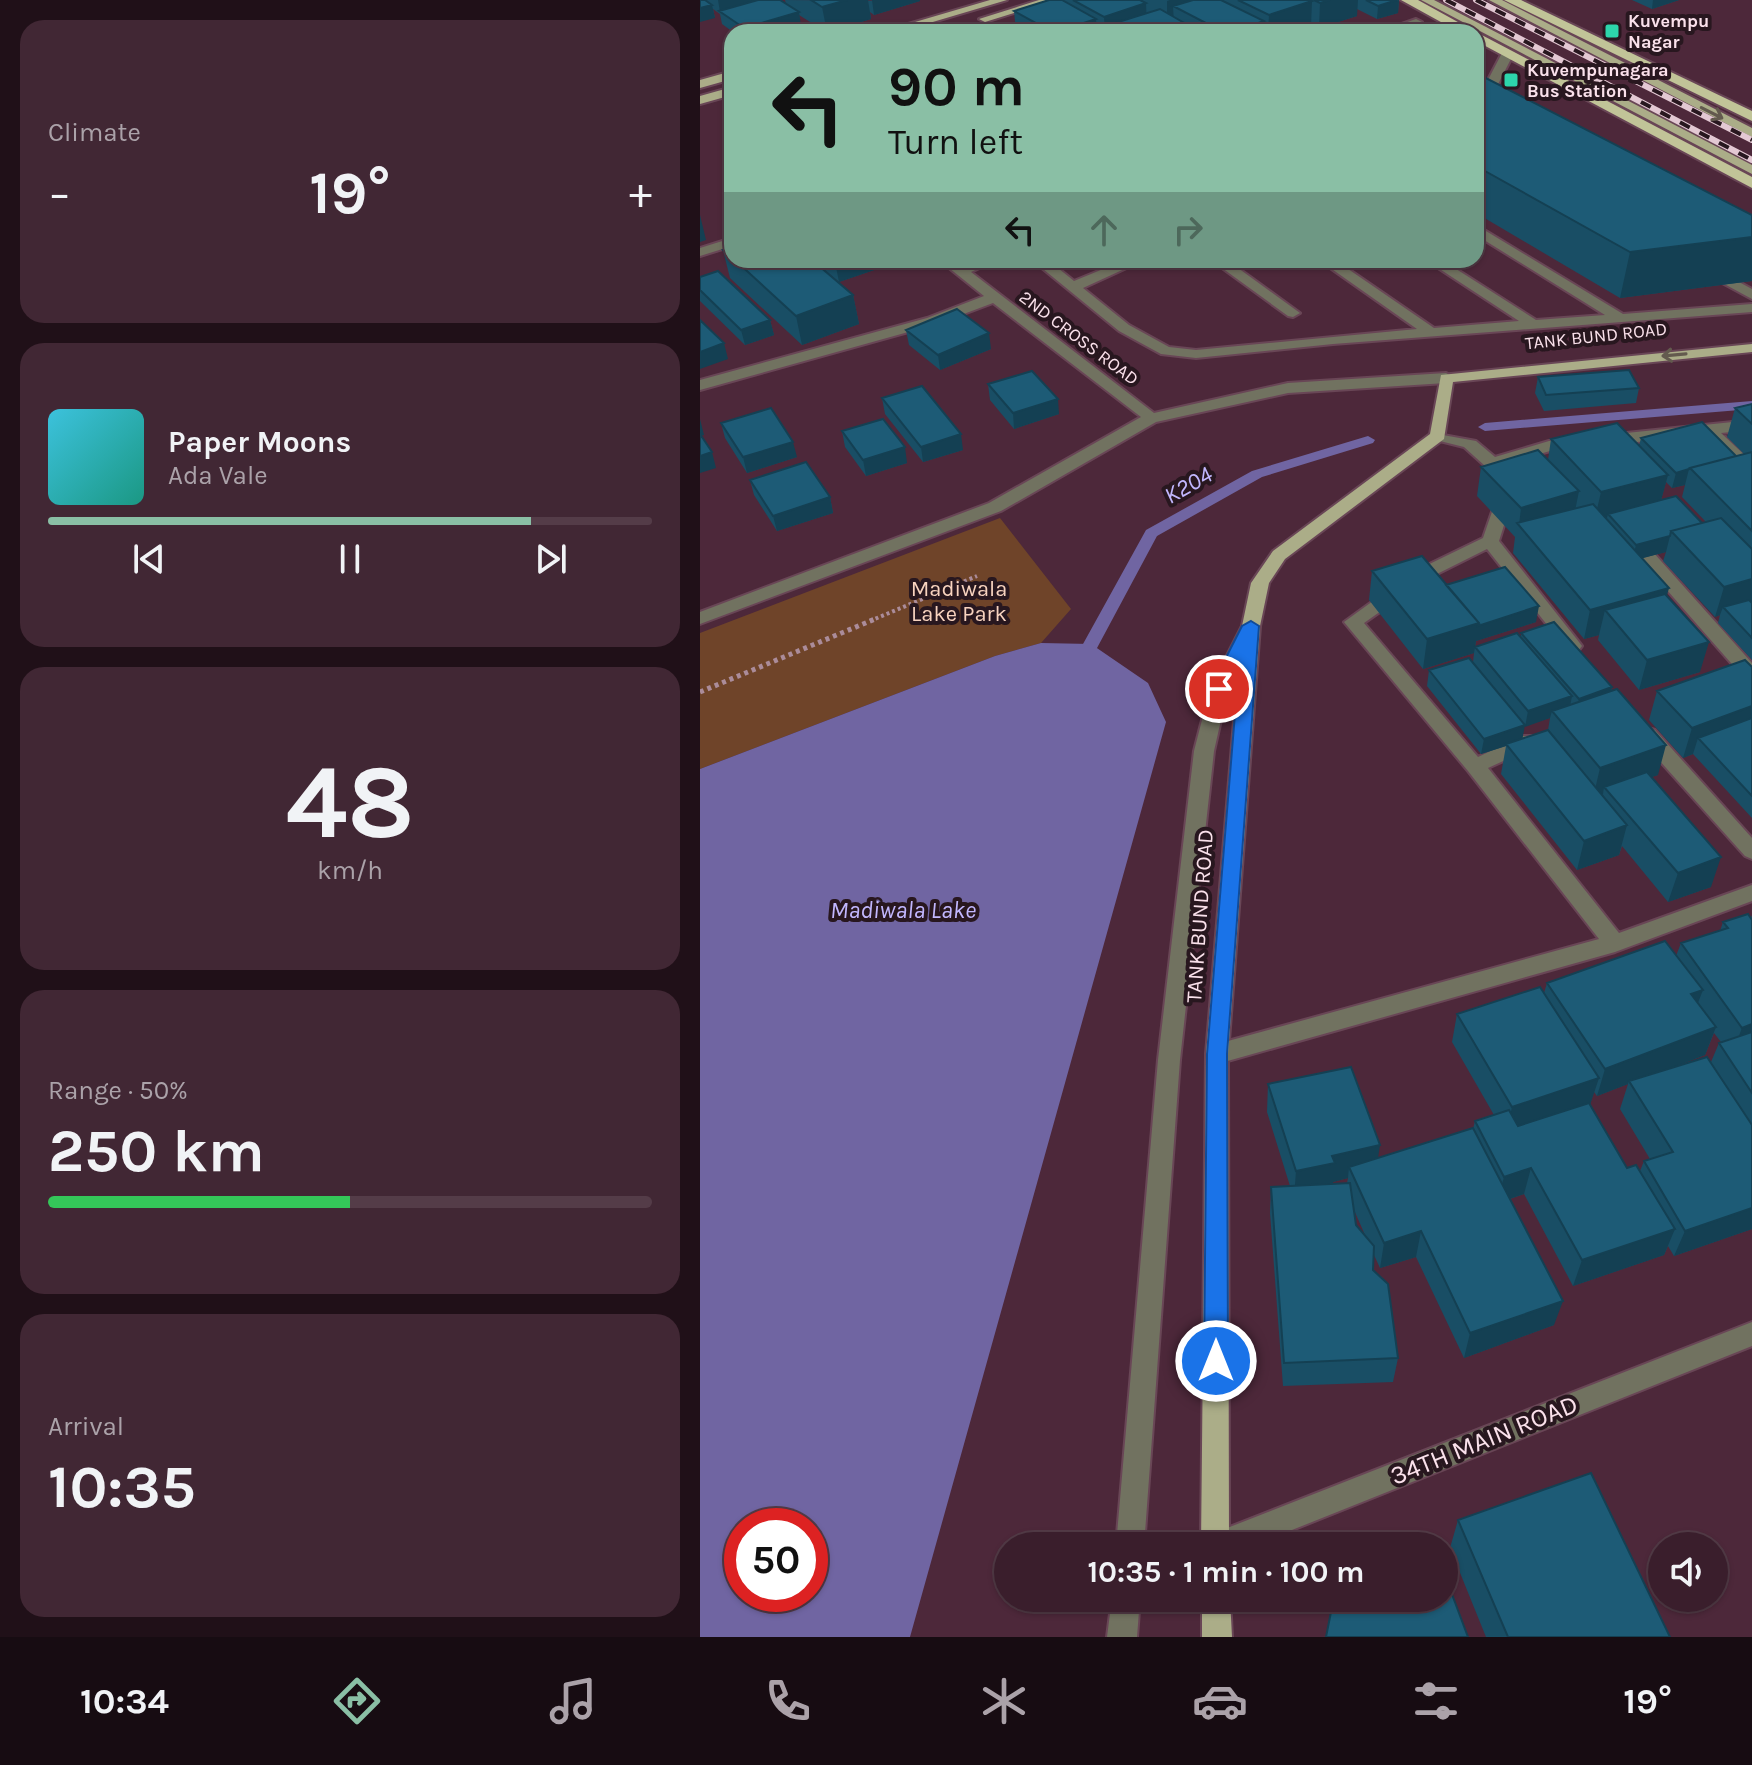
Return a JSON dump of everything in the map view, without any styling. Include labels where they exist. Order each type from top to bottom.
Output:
[{"type":"highway","points":[[1408,0],[1454,24]]},
{"type":"highway","points":[[1511,0],[1750,114]]},
{"type":"highway","points":[[1484,40],[1752,183]]},
{"type":"main road","points":[[916,24],[1002,0]]},
{"type":"main road","points":[[967,24],[1051,0]]},
{"type":"main road","points":[[1426,0],[1472,24]]},
{"type":"main road","points":[[1494,0],[1752,133]]},
{"type":"main road","points":[[1484,30],[1752,170]]},
{"type":"main road","points":[[700,84],[724,77]]},
{"type":"main road","points":[[700,100],[724,94]]},
{"type":"main road","name":"TANK BUND ROAD","points":[[1446,378],[1752,348]]},
{"type":"main road","points":[[1438,436],[1446,378]]},
{"type":"main road","name":"TANK BUND ROAD","points":[[1216,1532],[1217,1054],[1251,626],[1260,583],[1279,555],[1438,436]]},
{"type":"main road","points":[[1216,1612],[1217,1637]]},
{"type":"street","points":[[1410,24],[1416,22]]},
{"type":"street","points":[[1484,89],[1508,53]]},
{"type":"street","points":[[1484,99],[1512,112]]},
{"type":"street","points":[[1484,234],[1620,318]]},
{"type":"street","points":[[700,252],[724,244]]},
{"type":"street","points":[[1697,263],[1752,295]]},
{"type":"street","name":"2ND CROSS ROAD","points":[[955,268],[1151,418]]},
{"type":"street","points":[[960,272],[970,268]]},
{"type":"street","points":[[1049,268],[1124,328],[1166,351],[1196,354],[1752,308]]},
{"type":"street","points":[[1073,287],[1118,268]]},
{"type":"street","points":[[1229,268],[1293,313]]},
{"type":"street","points":[[1338,268],[1432,333]]},
{"type":"street","points":[[1445,268],[1534,325]]},
{"type":"street","points":[[700,385],[932,321],[992,298]]},
{"type":"street","name":"TANK BUND ROAD","points":[[700,618],[995,507],[1151,418],[1288,388],[1446,378]]},
{"type":"street","points":[[1492,463],[1600,438],[1752,425]]},
{"type":"street","points":[[1710,431],[1752,471]]},
{"type":"street","points":[[1438,436],[1470,444],[1492,463],[1503,503],[1490,541],[1419,576],[1353,622],[1475,766],[1615,943]]},
{"type":"street","points":[[1600,438],[1624,460]]},
{"type":"street","points":[[1620,526],[1752,675]]},
{"type":"street","points":[[1490,541],[1588,665]]},
{"type":"street","points":[[1131,1532],[1169,1060],[1204,751],[1219,689],[1251,626]]},
{"type":"street","points":[[1638,725],[1752,851]]},
{"type":"street","points":[[1475,766],[1546,734]]},
{"type":"street","points":[[1217,1054],[1615,943],[1752,893]]},
{"type":"street","name":"34TH MAIN ROAD","points":[[1251,1532],[1752,1334]]},
{"type":"street","points":[[1122,1637],[1125,1612]]},
{"type":"path","points":[[700,692],[977,576]]},
{"type":"green space","name":"Madiwala Lake Park","points":[[1000,518],[1071,609],[1041,643],[995,656],[700,769],[700,633]]},
{"type":"water","name":"Madiwala Lake","points":[[1041,643],[1091,644],[1148,683],[1166,722],[910,1637],[700,1637],[700,769],[995,656]]},
{"type":"building","points":[[700,0],[705,0],[712,5],[700,8]]},
{"type":"building","points":[[758,0],[780,0],[799,12],[758,24],[738,24],[719,11]]},
{"type":"building","points":[[811,0],[847,0],[822,7]]},
{"type":"building","points":[[1049,0],[1062,0],[1096,19],[1081,24],[1038,24],[1014,11]]},
{"type":"building","points":[[1073,0],[1140,0],[1146,3],[1104,17]]},
{"type":"building","points":[[1193,0],[1221,0],[1264,21],[1256,24],[1208,24],[1173,6]]},
{"type":"building","points":[[1238,0],[1310,0],[1312,1],[1269,15]]},
{"type":"building","points":[[1366,0],[1397,0],[1378,6]]},
{"type":"building","points":[[1160,9],[1186,24],[1117,24]]},
{"type":"building","points":[[1484,77],[1752,215],[1752,237],[1630,252],[1484,170]]},
{"type":"building","points":[[744,268],[821,268],[853,295],[796,316]]},
{"type":"building","points":[[718,271],[770,320],[741,330],[700,290],[700,277]]},
{"type":"building","points":[[957,309],[989,333],[938,355],[906,330]]},
{"type":"building","points":[[700,320],[724,343],[700,352]]},
{"type":"building","points":[[1629,370],[1639,388],[1546,395],[1538,377]]},
{"type":"building","points":[[1032,371],[1058,399],[1013,413],[988,384]]},
{"type":"building","points":[[922,386],[961,434],[921,447],[882,398]]},
{"type":"building","points":[[1752,404],[1752,424],[1735,408]]},
{"type":"building","points":[[771,408],[793,442],[743,457],[721,423]]},
{"type":"building","points":[[883,419],[905,447],[863,460],[842,431]]},
{"type":"building","points":[[1702,422],[1736,456],[1676,473],[1641,438]]},
{"type":"building","points":[[1617,423],[1668,475],[1601,492],[1551,439]]},
{"type":"building","points":[[700,434],[712,452],[700,456]]},
{"type":"building","points":[[1538,450],[1579,491],[1521,508],[1481,467]]},
{"type":"building","points":[[1752,452],[1752,531],[1690,468]]},
{"type":"building","points":[[806,462],[830,497],[773,516],[750,480]]},
{"type":"building","points":[[1676,496],[1702,523],[1636,545],[1608,514]]},
{"type":"building","points":[[1593,504],[1669,588],[1590,610],[1517,523]]},
{"type":"building","points":[[1721,518],[1752,549],[1752,579],[1724,587],[1671,531]]},
{"type":"building","points":[[1422,556],[1479,623],[1427,639],[1372,571]]},
{"type":"building","points":[[1505,567],[1539,606],[1478,626],[1479,623],[1446,585]]},
{"type":"building","points":[[1665,594],[1709,642],[1647,660],[1605,610]]},
{"type":"building","points":[[1749,600],[1752,603],[1752,638],[1723,607]]},
{"type":"building","points":[[1554,622],[1612,687],[1579,699],[1521,633]]},
{"type":"building","points":[[1517,633],[1572,696],[1528,711],[1475,647]]},
{"type":"building","points":[[1469,658],[1525,725],[1484,739],[1429,670]]},
{"type":"building","points":[[1745,660],[1752,667],[1752,706],[1692,728],[1657,691]]},
{"type":"building","points":[[1617,689],[1666,745],[1600,768],[1552,711]]},
{"type":"building","points":[[1752,718],[1752,796],[1698,738]]},
{"type":"building","points":[[1548,730],[1627,825],[1584,841],[1506,744]]},
{"type":"building","points":[[1647,772],[1721,857],[1678,873],[1604,787]]},
{"type":"building","points":[[1748,914],[1752,920],[1752,1024],[1742,1028],[1681,943],[1728,928],[1723,922]]},
{"type":"building","points":[[1665,941],[1703,990],[1691,994],[1716,1027],[1605,1069],[1547,983]]},
{"type":"building","points":[[1540,987],[1599,1078],[1512,1107],[1457,1014]]},
{"type":"building","points":[[1752,1032],[1752,1093],[1719,1043]]},
{"type":"building","points":[[1707,1057],[1752,1125],[1752,1208],[1685,1231],[1644,1161],[1673,1152],[1629,1081]]},
{"type":"building","points":[[1351,1067],[1380,1145],[1332,1156],[1335,1163],[1296,1171],[1268,1084]]},
{"type":"building","points":[[1589,1103],[1627,1168],[1636,1165],[1675,1229],[1582,1260],[1531,1168],[1504,1177],[1475,1121],[1509,1110],[1518,1126]]},
{"type":"building","points":[[1473,1128],[1563,1301],[1470,1333],[1421,1231],[1384,1243],[1349,1167]]},
{"type":"building","points":[[1350,1183],[1356,1225],[1374,1246],[1373,1270],[1388,1284],[1398,1358],[1284,1363],[1271,1187]]},
{"type":"building","points":[[1591,1473],[1648,1591],[1648,1612],[1658,1612],[1670,1637],[1508,1637],[1458,1520]]},
{"type":"building","points":[[1458,1610],[1468,1637],[1326,1637],[1331,1612]]},
{"type":"waterway","name":"K204","points":[[1485,427],[1752,405]]},
{"type":"waterway","name":"K204","points":[[1091,644],[1151,533],[1257,474],[1368,440]]},
{"type":"railway","points":[[1446,0],[1752,160]]},
{"type":"railway","points":[[1476,0],[1752,140]]},
{"type":"place","name":"Kuvempu Nagar","points":[[1612,31]]},
{"type":"place","name":"Kuvempunagara Bus Station","points":[[1511,80]]},
{"type":"route","points":[[1216,1361],[1217,1054],[1251,626],[1219,689]]}]
